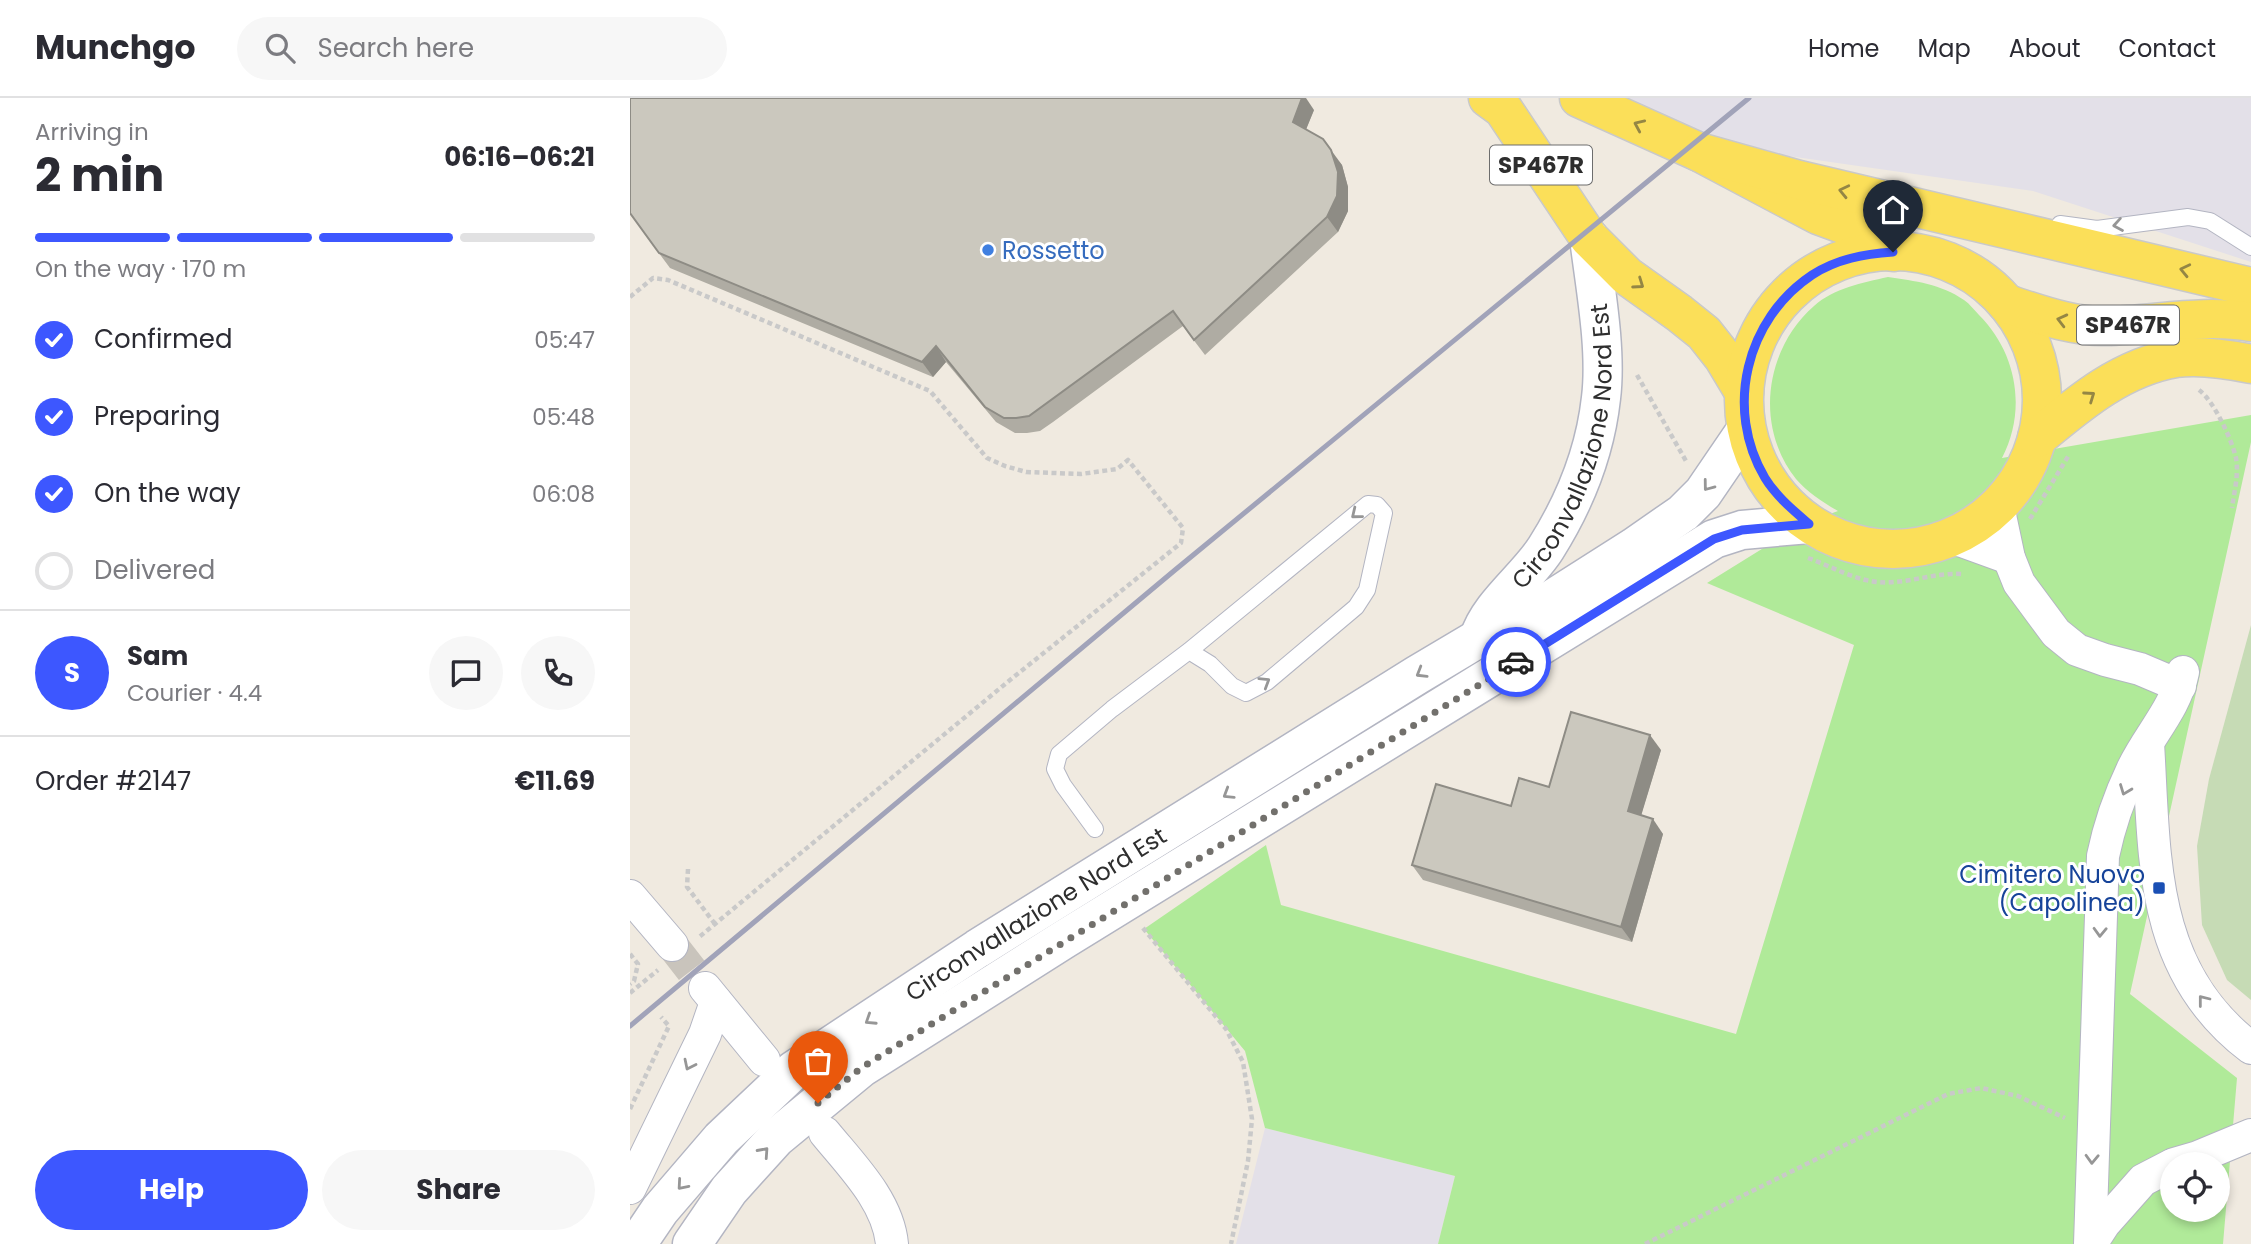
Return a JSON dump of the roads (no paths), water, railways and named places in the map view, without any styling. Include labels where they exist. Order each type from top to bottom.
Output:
[{"type":"main road","name":"SP467R","points":[[1488,98],[1503,109],[1589,238],[1627,276],[1704,333],[1744,392]]},
{"type":"main road","name":"SP467R","points":[[1578,98],[1699,152],[1818,215],[1864,232],[1893,252]]},
{"type":"main road","name":"SP467R","points":[[1699,152],[1799,180],[2251,286]]},
{"type":"main road","name":"Circonvallazione Nord Est","points":[[1479,638],[1484,623],[1536,564],[1564,519],[1587,468],[1601,388],[1598,310],[1589,238]]},
{"type":"main road","points":[[1893,252],[1944,260],[1989,286],[2007,304],[2026,334],[2038,368],[2042,403],[2037,438],[2021,474],[2014,513],[1976,524],[1951,537],[1923,546],[1893,549],[1836,538],[1809,524],[1785,503],[1765,478],[1751,449],[1746,430],[1744,392],[1748,364],[1757,337],[1790,292],[1813,275],[1838,262],[1865,254],[1893,252]]},
{"type":"main road","name":"SP467R","points":[[2007,304],[2083,326],[2205,318],[2251,322]]},
{"type":"main road","name":"SP467R","points":[[2037,438],[2093,393],[2134,371],[2176,358],[2222,358],[2251,364]]},
{"type":"main road","name":"Circonvallazione Nord Est","points":[[637,1244],[660,1210],[721,1139],[794,1070],[977,949],[1479,638],[1494,636],[1634,547],[1683,513],[1703,493],[1746,430]]},
{"type":"main road","name":"Circonvallazione Nord Est","points":[[692,1244],[729,1190],[776,1138],[861,1068],[1714,539],[1742,530],[1809,524]]},
{"type":"street","points":[[2014,513],[2009,558],[2019,583],[2056,633],[2077,650],[2105,660],[2182,679],[2133,768],[2106,839],[2103,856],[2091,1244]]},
{"type":"street","points":[[1951,537],[2009,558]]},
{"type":"street","points":[[2148,743],[2155,865],[2164,914],[2185,972],[2216,1016],[2251,1048]]},
{"type":"street","points":[[2106,839],[2154,842]]},
{"type":"street","points":[[630,896],[672,945]]},
{"type":"street","points":[[630,1188],[705,1034],[709,993],[764,1060]]},
{"type":"street","points":[[825,1133],[871,1190],[891,1233],[892,1244]]},
{"type":"street","points":[[2210,1152],[2251,1135]]},
{"type":"street","points":[[2091,1244],[2104,1224],[2143,1180],[2160,1171]]},
{"type":"street","points":[[709,1244],[729,1190]]},
{"type":"lane","points":[[1946,214],[1965,204],[1998,211]]},
{"type":"lane","points":[[2041,220],[2097,229],[2188,217],[2210,221],[2251,247]]},
{"type":"lane","points":[[1095,828],[1062,785],[1055,769],[1059,754],[1368,504],[1377,505],[1384,513],[1367,590],[1356,607],[1267,682],[1247,693],[1232,686],[1210,664],[1189,651]]},
{"type":"tunnel","points":[[672,945],[703,985]]},
{"type":"railway","points":[[630,1026],[1175,570],[1749,98]]},
{"type":"place","name":"Rossetto","points":[[988,250]]},
{"type":"place","name":"Cimitero Nuovo (Capolinea)","points":[[2159,888]]}]
